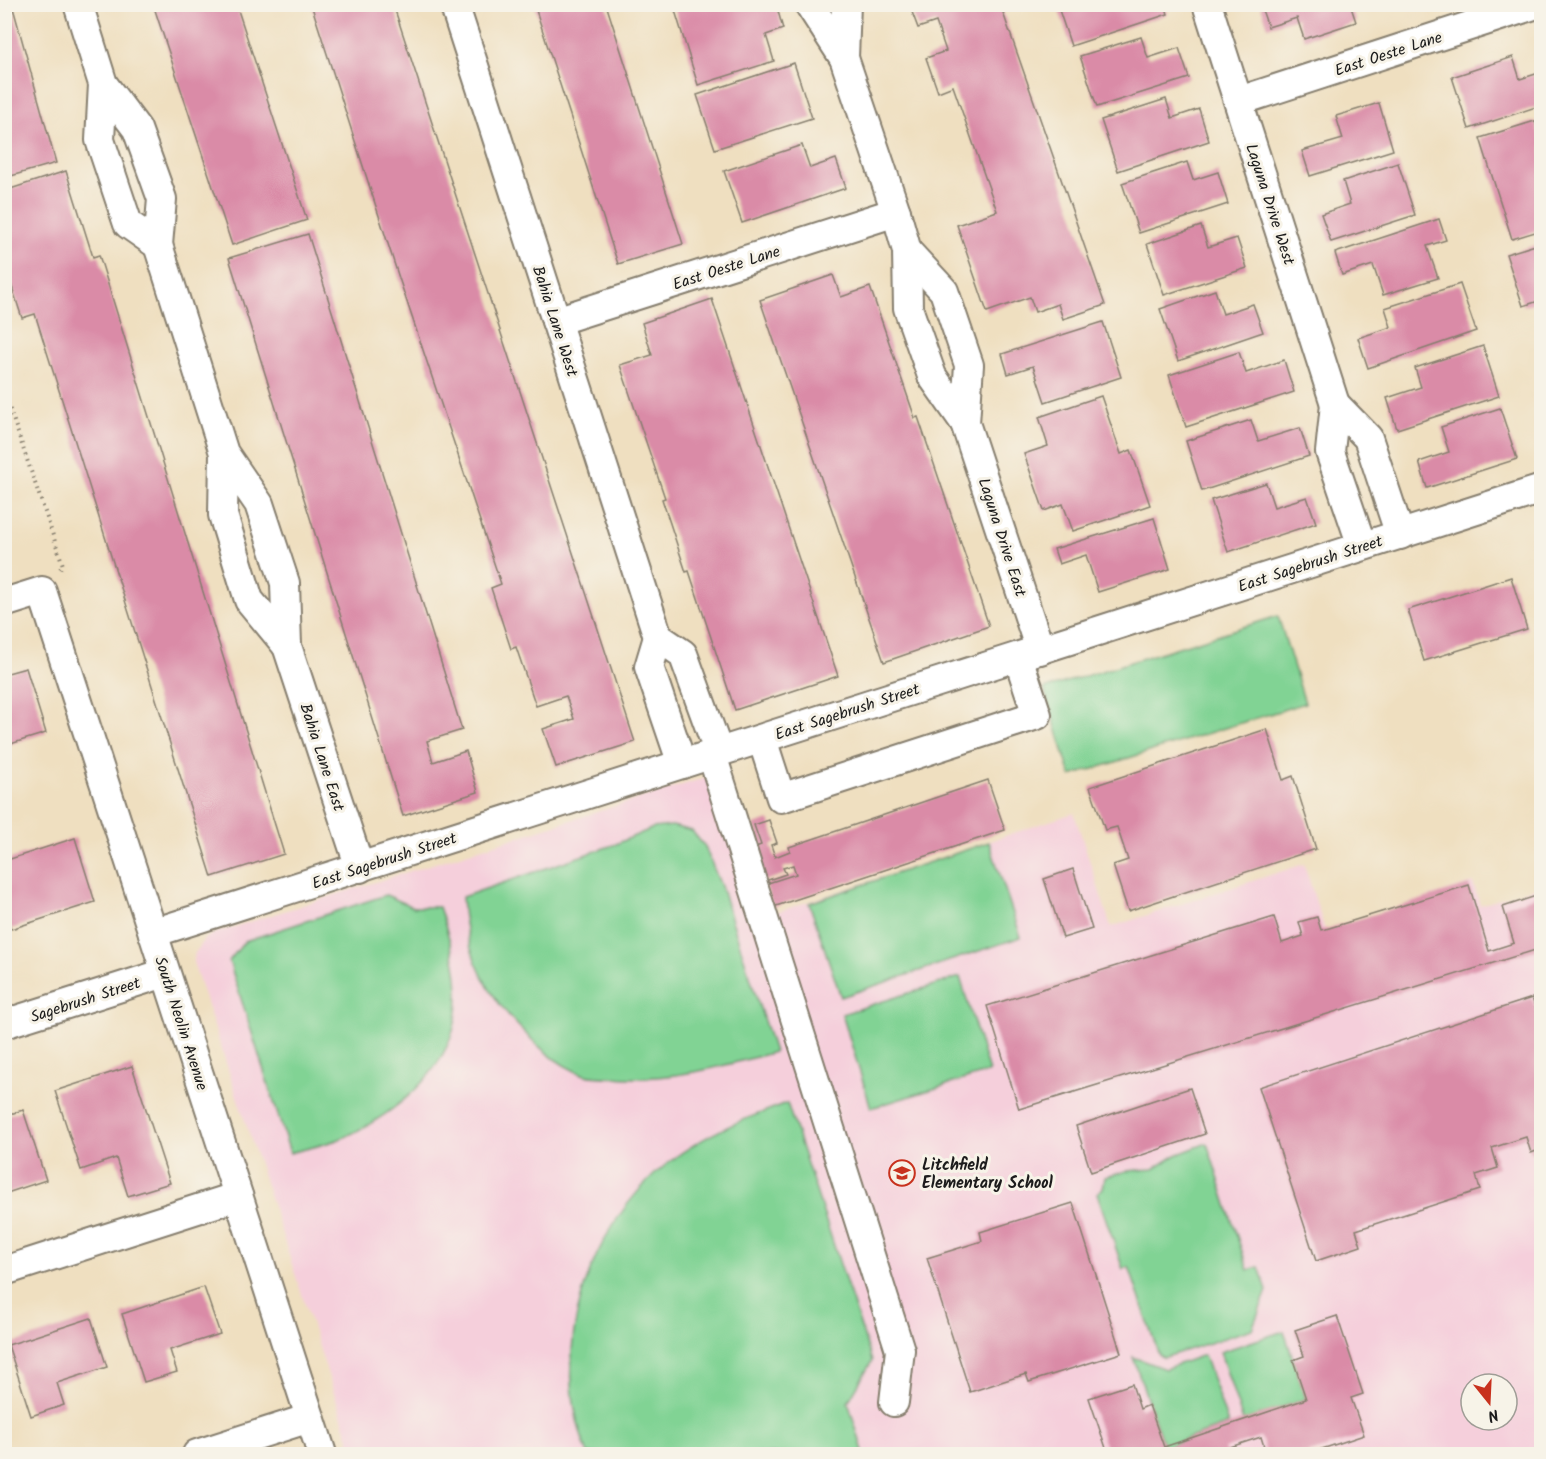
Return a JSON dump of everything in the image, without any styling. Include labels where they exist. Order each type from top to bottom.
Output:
[{"type":"street","name":"Bahia Lane East","points":[[78,4],[103,84],[137,129],[162,199],[158,245],[224,453],[259,504],[278,560],[285,583],[287,645],[360,868]]},
{"type":"street","name":"Bahia Lane West","points":[[454,4],[658,637]]},
{"type":"street","name":"Laguna Drive East","points":[[809,4],[844,58],[896,212],[907,250],[908,308],[932,376],[965,423]]},
{"type":"street","name":"Laguna Drive East","points":[[844,58],[846,4]]},
{"type":"street","name":"Laguna Drive West","points":[[1207,4],[1335,404],[1330,452],[1362,546]]},
{"type":"street","name":"East Oeste Lane","points":[[1239,101],[1537,4]]},
{"type":"street","name":"Bahia Lane East","points":[[103,84],[100,140],[128,224],[158,245]]},
{"type":"street","name":"East Oeste Lane","points":[[556,321],[896,212]]},
{"type":"street","name":"Laguna Drive East","points":[[762,739],[781,798],[1037,716],[1029,653],[965,423],[969,365],[945,291],[907,250]]},
{"type":"street","name":"Laguna Drive West","points":[[1335,404],[1368,438],[1400,535]]},
{"type":"street","name":"Bahia Lane East","points":[[224,453],[223,515],[249,600],[287,645]]},
{"type":"street","name":"East Sagebrush Street","points":[[153,933],[1542,489]]},
{"type":"street","points":[[4,603],[42,591]]},
{"type":"street","name":"South Neolin Avenue","points":[[42,591],[322,1455]]},
{"type":"street","points":[[682,764],[649,667],[658,637],[683,654],[900,1350],[894,1402]]},
{"type":"street","name":"Sagebrush Street","points":[[4,1024],[165,973]]},
{"type":"street","points":[[4,1271],[238,1196]]},
{"type":"street","points":[[197,1455],[310,1418]]},
{"type":"path","points":[[4,392],[63,565],[42,591]]},
{"type":"shaded area","name":"Litchfield Elementary School","points":[[726,771],[771,914],[1074,813],[1111,927],[1304,864],[1325,930],[1473,883],[1480,905],[1541,886],[1541,1454],[354,1454],[193,962],[195,953],[206,938],[215,933]]},
{"type":"green space","points":[[1278,616],[1305,703],[1071,776],[1044,689]]},
{"type":"green space","points":[[672,826],[692,831],[705,847],[721,886],[774,1052],[714,1068],[654,1077],[598,1077],[574,1071],[535,1043],[499,1004],[482,976],[470,946],[462,897],[616,844],[653,828]]},
{"type":"green space","points":[[989,842],[1021,937],[841,997],[809,903]]},
{"type":"green space","points":[[386,895],[413,907],[439,907],[448,934],[457,976],[458,1005],[450,1039],[429,1074],[415,1090],[383,1116],[340,1139],[290,1153],[229,961],[245,941]]},
{"type":"green space","points":[[960,977],[989,1072],[871,1108],[842,1014]]},
{"type":"green space","points":[[787,1103],[872,1361],[848,1402],[864,1454],[588,1454],[576,1416],[572,1376],[573,1336],[582,1296],[596,1257],[615,1222],[640,1189],[683,1152],[726,1128]]},
{"type":"green space","points":[[1207,1143],[1248,1270],[1259,1267],[1267,1291],[1252,1329],[1163,1358],[1159,1355],[1129,1267],[1123,1269],[1097,1193],[1103,1188],[1105,1177],[1126,1171],[1154,1169],[1176,1155]]},
{"type":"green space","points":[[1284,1331],[1306,1399],[1243,1421],[1220,1352]]},
{"type":"green space","points":[[1204,1355],[1228,1424],[1164,1447],[1133,1357],[1165,1369]]},
{"type":"building","points":[[4,4],[12,4],[56,163],[4,178]]},
{"type":"building","points":[[153,4],[236,4],[307,220],[232,245]]},
{"type":"building","points":[[311,4],[393,4],[635,742],[556,767],[543,729],[574,719],[566,696],[536,706],[516,647],[511,649],[491,588],[501,584]]},
{"type":"building","points":[[534,4],[606,4],[683,244],[618,264]]},
{"type":"building","points":[[673,4],[776,4],[783,29],[766,35],[774,61],[698,85]]},
{"type":"building","points":[[909,4],[1000,4],[1105,305],[1063,319],[1058,304],[1035,312],[1030,297],[987,312],[957,225],[997,211],[953,86],[938,92],[926,58],[946,51],[936,22],[918,28]]},
{"type":"building","points":[[1057,4],[1165,4],[1168,14],[1071,46]]},
{"type":"building","points":[[1260,4],[1350,4],[1356,22],[1304,39],[1297,18],[1268,27]]},
{"type":"building","points":[[1141,37],[1148,58],[1179,48],[1189,78],[1097,107],[1080,56]]},
{"type":"building","points":[[1513,57],[1520,79],[1542,72],[1542,105],[1469,129],[1452,77]]},
{"type":"building","points":[[794,63],[812,118],[715,149],[697,95]]},
{"type":"building","points":[[1166,99],[1172,118],[1199,109],[1209,141],[1118,171],[1101,120]]},
{"type":"building","points":[[1379,103],[1393,150],[1310,176],[1302,151],[1343,139],[1336,116]]},
{"type":"building","points":[[1535,121],[1542,142],[1542,230],[1512,239],[1480,138]]},
{"type":"building","points":[[802,145],[810,168],[836,159],[846,188],[742,223],[724,171]]},
{"type":"building","points":[[1187,162],[1193,180],[1218,172],[1228,204],[1139,233],[1122,183]]},
{"type":"building","points":[[1398,163],[1415,215],[1331,242],[1321,214],[1350,204],[1343,181]]},
{"type":"building","points":[[66,171],[93,257],[99,255],[284,854],[212,877],[35,314],[22,318],[4,262],[4,191]]},
{"type":"building","points":[[1439,219],[1446,240],[1427,246],[1438,278],[1383,295],[1373,265],[1342,275],[1335,253]]},
{"type":"building","points":[[1201,226],[1208,247],[1237,238],[1247,268],[1164,295],[1147,244]]},
{"type":"building","points":[[308,234],[462,730],[427,741],[433,762],[466,751],[478,792],[403,816],[229,258]]},
{"type":"building","points":[[1542,243],[1542,300],[1523,306],[1506,254]]},
{"type":"building","points":[[833,275],[841,297],[870,287],[915,418],[918,417],[989,626],[884,662],[760,300]]},
{"type":"building","points":[[1460,284],[1476,331],[1368,368],[1358,338],[1391,327],[1385,308]]},
{"type":"building","points":[[1215,290],[1223,314],[1253,304],[1263,332],[1178,361],[1160,309]]},
{"type":"building","points":[[712,299],[838,676],[735,710],[689,571],[686,572],[662,499],[665,498],[620,365],[652,355],[642,323]]},
{"type":"building","points":[[1103,322],[1121,377],[1045,402],[1033,366],[1008,374],[1002,354]]},
{"type":"building","points":[[1483,346],[1499,396],[1397,429],[1387,398],[1421,387],[1415,368]]},
{"type":"building","points":[[1239,352],[1246,373],[1284,360],[1294,392],[1186,427],[1169,375]]},
{"type":"building","points":[[1101,396],[1121,454],[1131,450],[1150,505],[1073,531],[1063,504],[1044,511],[1024,454],[1048,446],[1039,417]]},
{"type":"building","points":[[1500,408],[1517,459],[1427,488],[1419,462],[1449,452],[1441,427]]},
{"type":"building","points":[[1251,420],[1258,441],[1300,428],[1309,456],[1202,491],[1186,441]]},
{"type":"building","points":[[1266,483],[1274,507],[1307,497],[1316,523],[1228,552],[1211,500]]},
{"type":"building","points":[[1154,518],[1170,569],[1098,592],[1086,555],[1059,564],[1054,549]]},
{"type":"building","points":[[1511,577],[1527,629],[1424,661],[1408,610]]},
{"type":"building","points":[[26,668],[46,733],[4,746],[4,674]]},
{"type":"building","points":[[1267,729],[1283,780],[1293,776],[1316,849],[1128,911],[1113,865],[1128,860],[1117,827],[1105,830],[1090,787]]},
{"type":"building","points":[[988,780],[1005,830],[773,907],[765,884],[796,874],[793,865],[783,868],[786,874],[762,882],[750,849],[761,845],[754,825],[769,820],[777,843],[771,845],[775,857],[790,851],[789,847]]},
{"type":"building","points":[[75,838],[95,902],[11,929],[4,910],[4,861]]},
{"type":"building","points":[[1073,869],[1092,929],[1063,938],[1044,879]]},
{"type":"building","points":[[1469,885],[1489,951],[1514,943],[1503,907],[1542,894],[1542,948],[1019,1109],[987,1006],[1274,917],[1282,943],[1303,936],[1299,922],[1317,917],[1321,930],[1326,929]]},
{"type":"building","points":[[1532,998],[1542,1027],[1542,1045],[1537,1046],[1542,1059],[1542,1149],[1531,1153],[1526,1137],[1492,1148],[1498,1168],[1476,1175],[1480,1190],[1356,1230],[1361,1246],[1316,1261],[1259,1087]]},
{"type":"building","points":[[132,1066],[170,1183],[128,1196],[116,1158],[81,1170],[55,1091]]},
{"type":"building","points":[[1190,1088],[1205,1134],[1091,1172],[1076,1126]]},
{"type":"building","points":[[23,1110],[46,1180],[4,1194],[4,1116]]},
{"type":"building","points":[[1073,1203],[1121,1353],[1029,1382],[1026,1374],[970,1392],[927,1258],[982,1241],[980,1232]]},
{"type":"building","points":[[204,1287],[220,1334],[170,1350],[177,1372],[144,1382],[122,1314]]},
{"type":"building","points":[[1337,1316],[1363,1394],[1351,1398],[1364,1435],[1307,1454],[1278,1454],[1276,1450],[1266,1453],[1261,1437],[1224,1449],[1226,1454],[1108,1454],[1089,1398],[1132,1384],[1140,1409],[1149,1405],[1164,1447],[1306,1399],[1293,1360],[1304,1356],[1295,1330]]},
{"type":"building","points":[[91,1318],[107,1367],[57,1383],[64,1405],[31,1416],[8,1345]]},
{"type":"place","name":"Litchfield Elementary School","points":[[902,1173]]}]
